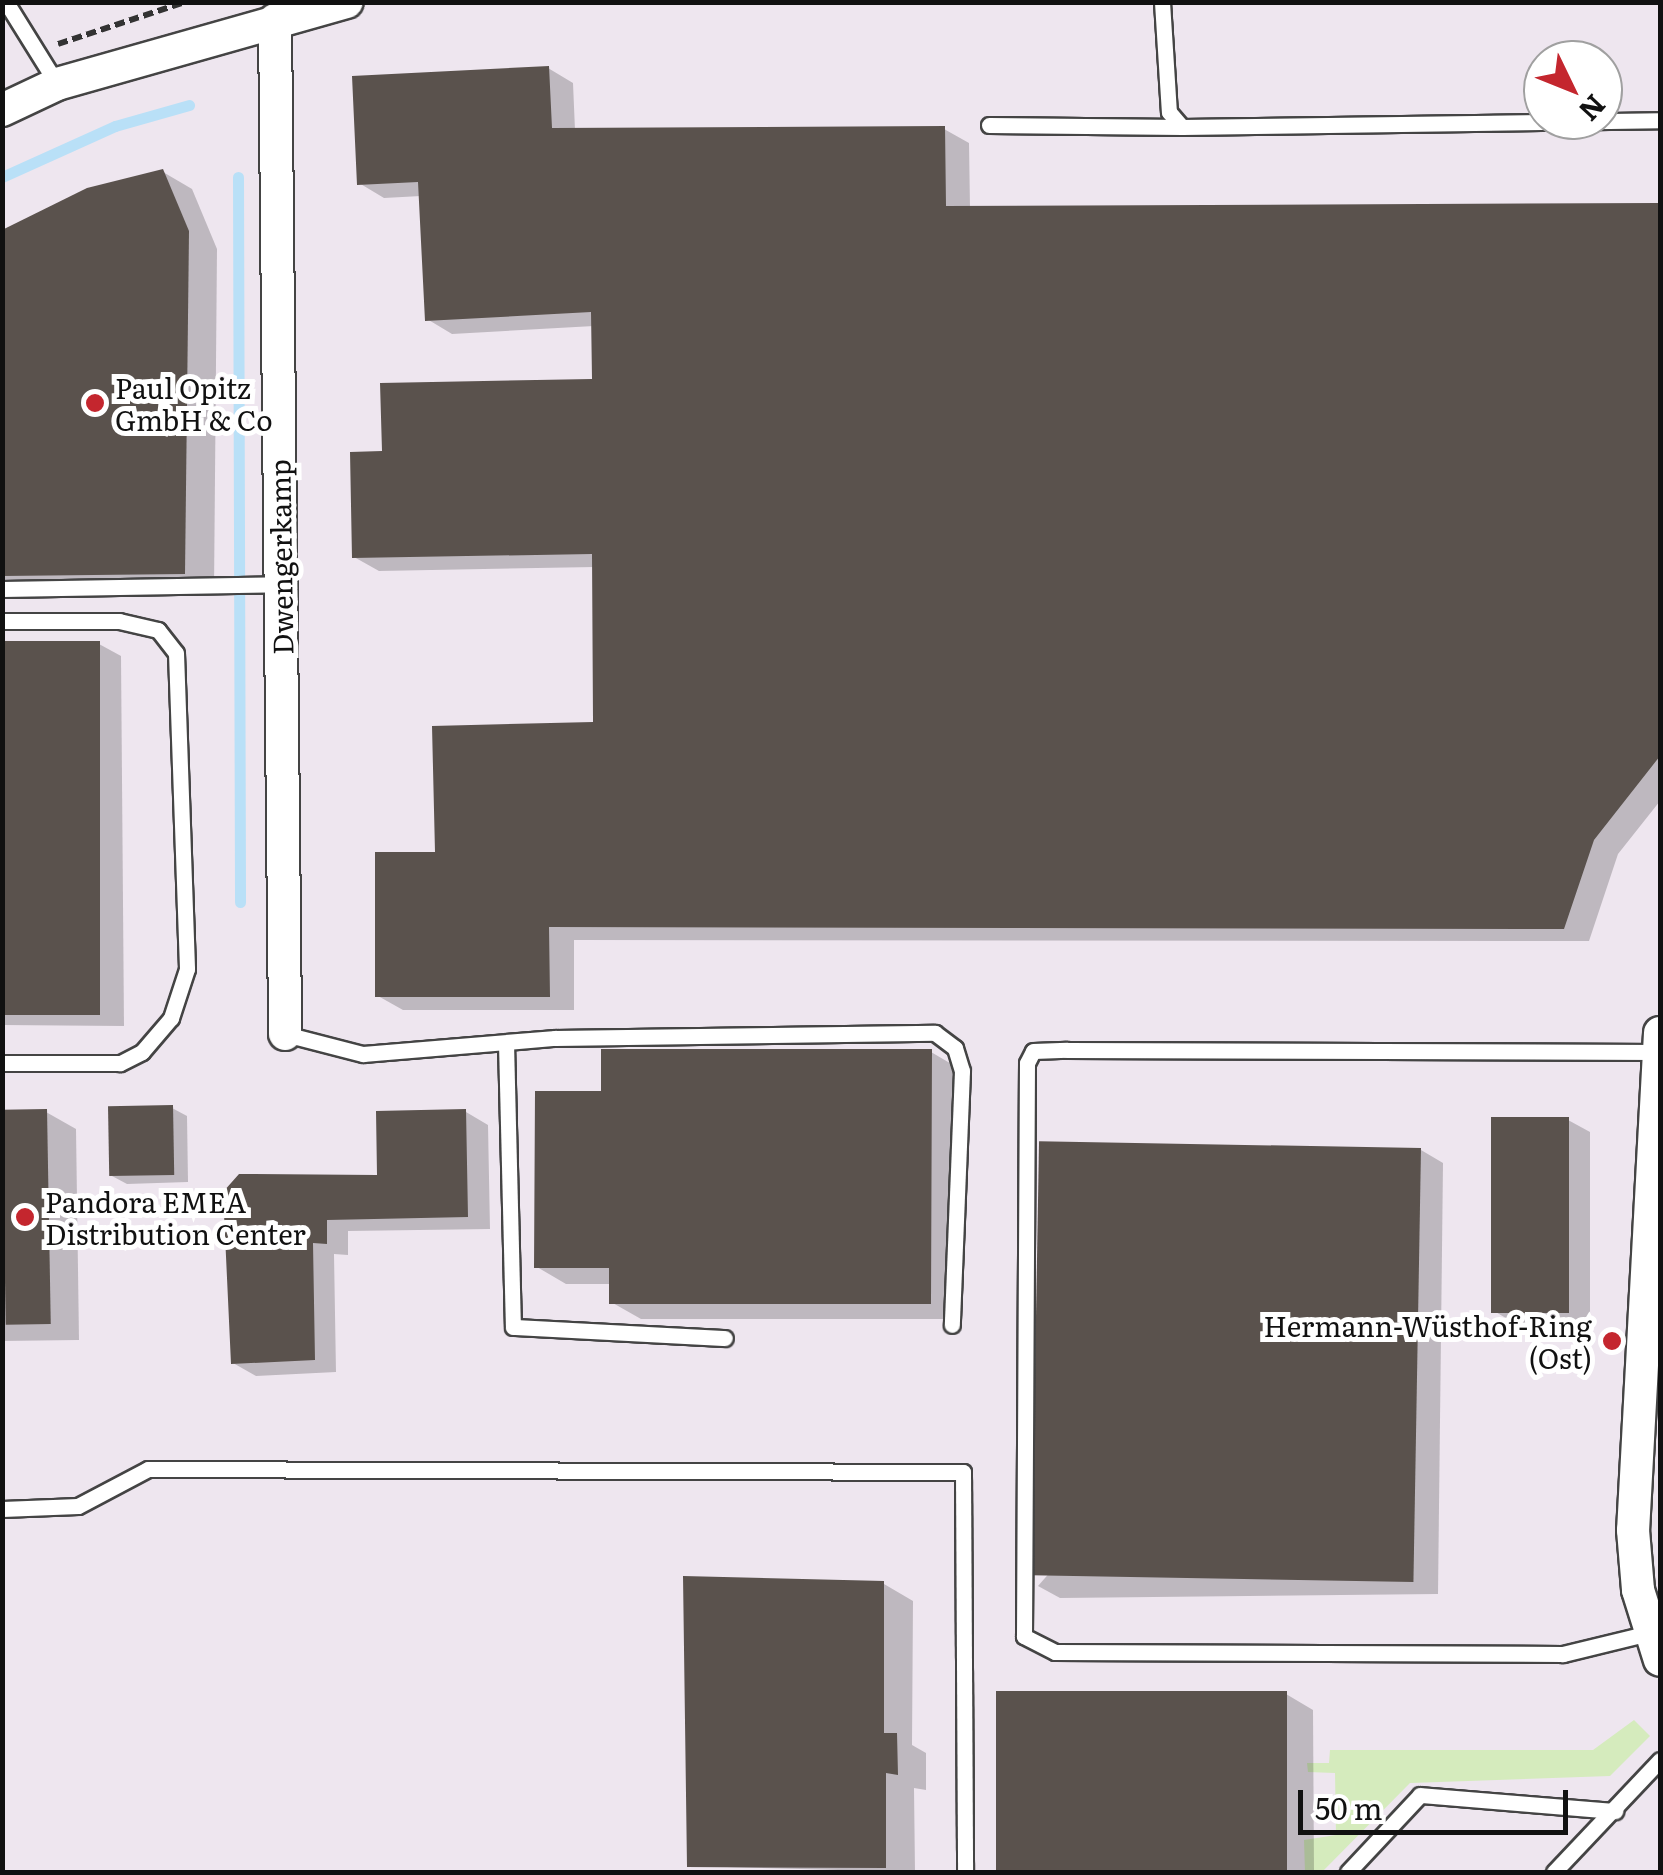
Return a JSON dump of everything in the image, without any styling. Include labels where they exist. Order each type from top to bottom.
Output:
[{"type":"street","points":[[2,110],[57,84],[348,2]]},
{"type":"street","name":"Dwengerkamp","points":[[276,20],[267,584],[285,1034]]},
{"type":"street","points":[[1655,1647],[1633,1530],[1660,1043]]},
{"type":"lane","points":[[6,2],[57,84]]},
{"type":"lane","points":[[1162,2],[1169,112],[1182,128]]},
{"type":"lane","points":[[989,125],[1182,128],[1660,120]]},
{"type":"lane","points":[[2,589],[267,584]]},
{"type":"lane","points":[[2,620],[119,621],[158,630],[176,653],[187,969],[171,1018],[142,1052],[120,1063],[2,1063]]},
{"type":"lane","points":[[285,1034],[364,1054],[678,1034],[944,1038],[962,1071],[952,1324]]},
{"type":"lane","points":[[506,1043],[513,1328],[725,1338]]},
{"type":"lane","points":[[1655,1647],[1563,1654],[1055,1652],[1024,1636],[1027,1062],[1033,1052],[1067,1050],[1660,1043]]},
{"type":"lane","points":[[2,1509],[78,1506],[148,1469],[963,1472],[966,1872]]},
{"type":"lane","points":[[1554,1872],[1660,1760]]},
{"type":"lane","points":[[1348,1872],[1420,1795],[1615,1811]]},
{"type":"path","points":[[40,51],[185,2]]},
{"type":"shaded area","points":[[3,3],[1660,3],[1660,1872],[3,1872]]},
{"type":"green space","points":[[1634,1720],[1650,1736],[1610,1776],[1410,1783],[1322,1872],[1305,1872],[1304,1840],[1336,1835],[1335,1773],[1308,1772],[1307,1763],[1329,1763],[1330,1750],[1593,1750]]},
{"type":"building","points":[[549,66],[552,128],[945,126],[946,206],[1660,203],[1660,756],[1594,840],[1564,929],[549,927],[550,997],[375,997],[375,852],[435,852],[432,726],[593,722],[592,554],[352,558],[350,452],[382,451],[380,383],[592,379],[591,312],[425,321],[418,182],[357,185],[352,76]]},
{"type":"building","name":"Paul Opitz GmbH & Co","points":[[163,169],[189,231],[185,574],[2,576],[2,230],[87,188]]},
{"type":"building","points":[[2,641],[100,641],[100,1015],[2,1015]]},
{"type":"building","points":[[601,1049],[932,1049],[931,1304],[609,1304],[609,1268],[534,1268],[535,1091],[601,1091]]},
{"type":"building","points":[[173,1105],[174,1175],[109,1176],[108,1106]]},
{"type":"building","name":"Pandora EMEA Distribution Center","points":[[47,1109],[51,1324],[6,1325],[2,1110]]},
{"type":"building","points":[[466,1109],[468,1217],[327,1220],[327,1244],[313,1243],[315,1360],[231,1364],[223,1192],[239,1174],[377,1175],[376,1111]]},
{"type":"building","points":[[1491,1117],[1569,1117],[1569,1313],[1491,1313]]},
{"type":"building","points":[[1039,1141],[1421,1148],[1413,1582],[1031,1575]]},
{"type":"building","points":[[683,1576],[884,1581],[884,1733],[897,1733],[898,1775],[886,1773],[886,1868],[687,1867]]},
{"type":"building","points":[[996,1691],[1287,1691],[1287,1870],[996,1870]]},
{"type":"waterway","points":[[2,177],[115,126],[189,105]]},
{"type":"waterway","points":[[238,177],[240,902]]},
{"type":"place","name":"Paul Opitz GmbH & Co","points":[[95,403]]},
{"type":"place","name":"Pandora EMEA Distribution Center","points":[[25,1217]]},
{"type":"place","name":"Hermann-Wüsthof-Ring (Ost)","points":[[1612,1341]]}]
